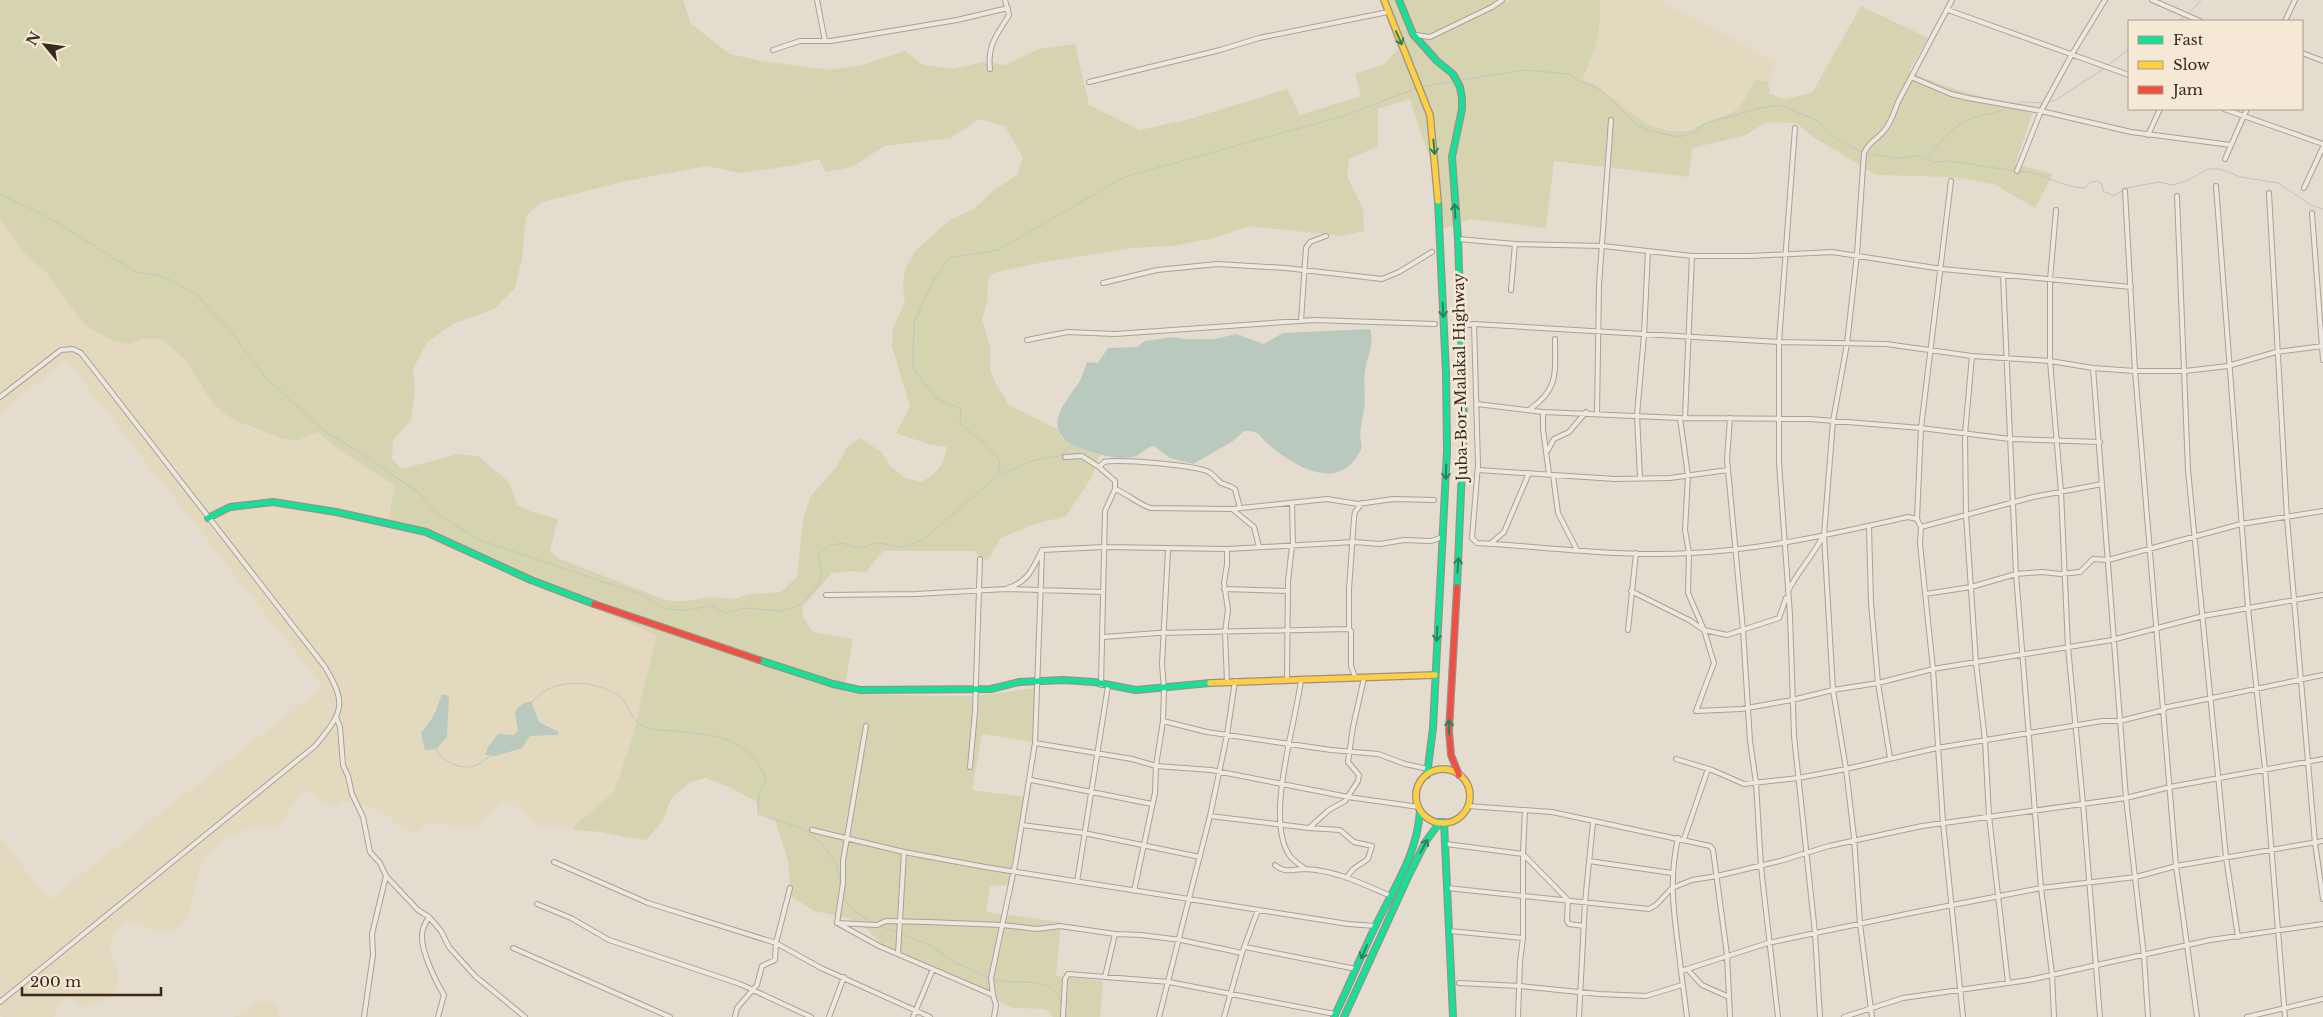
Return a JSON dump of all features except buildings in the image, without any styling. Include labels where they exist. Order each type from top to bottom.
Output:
[{"type":"main road","name":"Juba-Bor-Malakal Highway","points":[[1335,1015],[1376,926],[1414,852],[1418,837],[1420,809],[1417,790],[1427,772],[1433,728],[1434,675],[1443,537],[1447,450],[1446,373],[1434,139],[1430,116],[1416,76],[1384,0]]},
{"type":"main road","name":"Juba-Bor-Malakal Highway","points":[[1399,0],[1414,34],[1437,60],[1453,74],[1460,87],[1462,109],[1452,157],[1458,239],[1464,420],[1449,731],[1452,755],[1459,775],[1466,782],[1469,791],[1468,806]]},
{"type":"main road","points":[[208,518],[230,507],[273,502],[336,512],[426,532],[531,580],[627,617],[833,684],[860,690],[991,689],[1019,682],[1079,681],[1136,690],[1164,689],[1235,681],[1434,675]]},
{"type":"main road","points":[[1427,772],[1443,769],[1459,775]]},
{"type":"main road","points":[[1420,809],[1430,819],[1442,822],[1455,819],[1468,806]]},
{"type":"main road","points":[[1442,822],[1446,844],[1453,1017]]},
{"type":"main road","points":[[1344,1017],[1417,859],[1426,842],[1442,822]]},
{"type":"street","points":[[817,0],[825,41]]},
{"type":"street","points":[[990,69],[988,55],[993,40],[1010,15],[1006,0]]},
{"type":"street","points":[[1414,34],[1430,37],[1492,7],[1502,0]]},
{"type":"street","points":[[1872,1017],[1860,924],[1854,837],[1846,769],[1833,690],[1824,535],[1833,420],[1847,344],[1857,254],[1864,153],[1868,143],[1884,131],[1952,0]]},
{"type":"street","points":[[2016,171],[2041,111],[2072,54],[2105,0]]},
{"type":"street","points":[[2152,0],[2198,20]]},
{"type":"street","points":[[2285,20],[2295,0]]},
{"type":"street","points":[[772,50],[800,41],[825,41],[957,20],[1008,8]]},
{"type":"street","points":[[1948,10],[2128,75]]},
{"type":"street","points":[[1089,82],[1220,50],[1259,38],[1388,12]]},
{"type":"street","points":[[2303,53],[2323,61]]},
{"type":"street","points":[[1911,77],[1950,94],[2041,111],[2148,135],[2231,145]]},
{"type":"street","points":[[2148,135],[2160,110]]},
{"type":"street","points":[[2227,110],[2323,145],[2304,188]]},
{"type":"street","points":[[2225,159],[2247,110]]},
{"type":"street","points":[[1597,414],[1598,332],[1611,120]]},
{"type":"street","points":[[1796,128],[1779,342],[1777,419],[1783,542],[1788,591],[1792,700],[1820,1017]]},
{"type":"street","points":[[1951,181],[1942,269],[1920,428],[1917,519],[1921,527],[1920,544],[1933,669],[1943,823],[1953,905],[1963,1017]]},
{"type":"street","points":[[2216,186],[2241,524],[2255,688],[2265,768],[2270,850],[2280,931],[2285,1017]]},
{"type":"street","points":[[2125,191],[2135,371],[2176,866],[2189,946],[2197,1017]]},
{"type":"street","points":[[2268,193],[2287,518],[2315,843],[2323,899]]},
{"type":"street","points":[[2176,196],[2188,470],[2226,857],[2238,937]]},
{"type":"street","points":[[2056,210],[2050,280],[2050,361],[2061,492],[2068,647],[2083,803],[2100,1017]]},
{"type":"street","points":[[2312,213],[2323,360]]},
{"type":"street","points":[[1301,321],[1307,246],[1313,240],[1326,236]]},
{"type":"street","points":[[1458,239],[1515,244],[1603,246],[1692,256],[1750,256],[1832,252],[1857,254],[1942,269],[2131,288]]},
{"type":"street","points":[[1511,290],[1515,244]]},
{"type":"street","points":[[1640,478],[1637,416],[1644,335],[1648,251]]},
{"type":"street","points":[[1103,283],[1157,270],[1217,264],[1260,266],[1382,279],[1432,252]]},
{"type":"street","points":[[1692,256],[1683,418],[1688,476],[1685,530],[1689,553],[1688,593],[1704,630],[1714,663],[1696,711],[1747,708],[1792,700],[1833,690],[1878,683],[1933,669],[2112,640],[2203,616],[2323,595]]},
{"type":"street","points":[[2004,275],[2016,574],[2041,888],[2052,974],[2054,1017]]},
{"type":"street","points":[[1027,340],[1068,332],[1115,334],[1301,321],[1352,320],[1434,324]]},
{"type":"street","points":[[1461,326],[1474,324],[1779,342],[1886,344],[2007,360],[2050,361],[2093,368],[2135,371],[2185,370],[2228,366],[2276,352],[2322,346]]},
{"type":"street","points":[[1474,324],[1478,470],[1472,538],[1477,543],[1636,553],[1689,553],[1735,550],[1824,535],[1908,517],[1917,519]]},
{"type":"street","points":[[1528,410],[1543,400],[1550,392],[1555,367],[1555,339]]},
{"type":"street","points":[[0,397],[61,350],[73,349],[80,353],[325,667],[340,697],[340,707],[336,717],[315,746],[0,1002]]},
{"type":"street","points":[[1972,356],[1965,434],[1966,515],[1976,663],[1985,740],[1989,816],[2008,983]]},
{"type":"street","points":[[2093,368],[2100,442],[2112,640],[2126,798],[2144,956],[2148,1017]]},
{"type":"street","points":[[1476,404],[1543,412],[1586,412],[1683,418],[1833,420],[2010,439],[2100,442]]},
{"type":"street","points":[[1543,412],[1547,452],[1558,513],[1577,550]]},
{"type":"street","points":[[1547,452],[1554,438],[1569,432],[1586,412]]},
{"type":"street","points":[[1730,418],[1727,445],[1728,470],[1743,630],[1747,708],[1756,783],[1761,865],[1778,1017]]},
{"type":"street","points":[[1065,457],[1082,456],[1113,479],[1114,489],[1105,511],[1101,685]]},
{"type":"street","points":[[1099,467],[1104,462],[1119,461],[1162,465],[1177,464],[1210,473],[1222,483],[1235,489],[1240,508]]},
{"type":"street","points":[[1478,470],[1615,479],[1688,476],[1728,470]]},
{"type":"street","points":[[1490,544],[1504,532],[1529,473]]},
{"type":"street","points":[[1921,527],[2033,497],[2102,484]]},
{"type":"street","points":[[1114,489],[1128,494],[1147,508],[1232,509],[1327,499],[1362,503],[1393,499],[1434,500]]},
{"type":"street","points":[[1355,678],[1351,666],[1352,631],[1349,629],[1349,589],[1355,512],[1362,503]]},
{"type":"street","points":[[1287,679],[1288,591],[1292,546],[1292,504]]},
{"type":"street","points":[[1232,509],[1254,527],[1259,547]]},
{"type":"street","points":[[1925,594],[1971,587],[2016,574],[2080,572],[2093,560],[2108,560],[2150,547],[2241,524],[2323,511]]},
{"type":"street","points":[[1869,526],[1871,604],[1878,683],[1890,758]]},
{"type":"street","points":[[1632,591],[1689,620],[1704,630],[1727,634],[1743,630],[1780,618],[1788,591],[1797,573],[1815,551],[1824,535]]},
{"type":"street","points":[[1042,550],[1104,547],[1168,550],[1227,549],[1354,542],[1380,544],[1404,540],[1431,541],[1443,537]]},
{"type":"street","points":[[1227,549],[1224,589],[1228,610],[1225,632],[1227,682]]},
{"type":"street","points":[[1006,589],[1021,584],[1033,568],[1042,550]]},
{"type":"street","points":[[994,1017],[996,1005],[992,995],[991,978],[1014,871],[1036,743],[1042,550]]},
{"type":"street","points":[[1134,891],[1155,794],[1156,766],[1163,721],[1164,689],[1162,664],[1168,550]]},
{"type":"street","points":[[1628,630],[1636,553]]},
{"type":"street","points":[[970,767],[981,590],[980,560]]},
{"type":"street","points":[[826,595],[916,594],[1006,589],[1103,592]]},
{"type":"street","points":[[1224,589],[1288,591]]},
{"type":"street","points":[[1103,637],[1349,629]]},
{"type":"street","points":[[1676,759],[1708,769],[1744,784],[1798,778],[1937,748],[2075,725],[2120,720],[2210,697],[2323,675]]},
{"type":"street","points":[[1309,828],[1314,822],[1345,801],[1358,781],[1359,775],[1348,762],[1364,678]]},
{"type":"street","points":[[1301,680],[1298,708],[1289,743],[1281,804],[1282,835],[1288,852],[1305,869]]},
{"type":"street","points":[[1159,1017],[1210,816],[1227,735],[1235,681]]},
{"type":"street","points":[[1077,882],[1108,686]]},
{"type":"street","points":[[336,717],[340,727],[343,765],[348,776],[352,794],[363,818],[370,852],[380,863],[386,876],[441,931],[449,947],[475,976],[525,1017]]},
{"type":"street","points":[[1163,721],[1227,735],[1349,752],[1378,754],[1427,772]]},
{"type":"street","points":[[837,923],[847,838],[866,726]]},
{"type":"street","points":[[1036,743],[1132,759],[1156,766],[1220,771],[1253,779],[1284,782],[1420,809]]},
{"type":"street","points":[[1447,888],[1649,909],[1656,905],[1672,888],[1692,880],[1780,861],[1805,852],[1943,823],[2126,798],[2265,768],[2323,759]]},
{"type":"street","points":[[1684,839],[1708,769]]},
{"type":"street","points":[[1030,780],[1152,804]]},
{"type":"street","points":[[1468,806],[1552,812],[1593,823],[1684,839],[1710,846],[1713,850],[1727,955],[1730,1017]]},
{"type":"street","points":[[1518,1017],[1523,938],[1525,810]]},
{"type":"street","points":[[1210,816],[1246,822],[1340,830],[1354,842],[1372,846],[1368,860],[1356,865],[1350,871],[1347,878]]},
{"type":"street","points":[[1580,1017],[1585,902],[1593,823]]},
{"type":"street","points":[[1022,825],[1084,833],[1200,857]]},
{"type":"street","points":[[812,830],[904,852],[1077,882],[1348,924],[1376,926]]},
{"type":"street","points":[[1678,838],[1672,873],[1672,888],[1682,984],[1688,1017]]},
{"type":"street","points":[[1681,972],[1727,955],[1814,933],[2041,888],[2136,877],[2176,866],[2323,841]]},
{"type":"street","points":[[1446,844],[1523,854],[1568,900],[1567,921],[1569,924],[1584,926]]},
{"type":"street","points":[[898,954],[904,852]]},
{"type":"street","points":[[1589,861],[1672,873]]},
{"type":"street","points":[[554,862],[648,903],[776,943],[930,1017]]},
{"type":"street","points":[[1275,865],[1281,870],[1288,871],[1305,869],[1331,872],[1392,896]]},
{"type":"street","points":[[364,1017],[374,955],[372,934],[386,876]]},
{"type":"street","points":[[735,1017],[737,1008],[753,991],[762,966],[775,960],[776,943],[790,888]]},
{"type":"street","points":[[537,904],[571,918],[609,940],[656,954],[740,984],[811,1017]]},
{"type":"street","points":[[1224,1017],[1242,953],[1258,910]]},
{"type":"street","points":[[428,917],[423,928],[422,938],[437,982],[444,995],[438,1017]]},
{"type":"street","points":[[837,923],[877,925],[886,922],[901,922],[1002,925],[1037,929],[1060,926],[1114,934],[1142,935],[1179,940],[1242,953]]},
{"type":"street","points":[[837,923],[898,954],[992,995]]},
{"type":"street","points":[[1844,1017],[1903,998],[2008,983],[2144,956],[2210,940],[2323,924]]},
{"type":"street","points":[[1450,931],[1523,938]]},
{"type":"street","points":[[1106,977],[1114,934]]},
{"type":"street","points":[[1245,947],[1356,969]]},
{"type":"street","points":[[513,948],[670,1017]]},
{"type":"street","points":[[913,1017],[933,969]]},
{"type":"street","points":[[1688,970],[1702,986],[1729,997]]},
{"type":"street","points":[[1063,1017],[1062,1006],[1066,976],[1068,974],[1169,982],[1335,1015]]},
{"type":"street","points":[[829,1017],[844,977]]},
{"type":"street","points":[[1459,983],[1646,996],[1682,984]]},
{"type":"street","points":[[2247,1017],[2323,999]]},
{"type":"shaded area","points":[[0,0],[683,0],[691,24],[730,54],[762,61],[829,70],[862,65],[905,51],[923,65],[954,69],[983,62],[1006,65],[1038,49],[1075,44],[1089,105],[1140,130],[1190,119],[1287,89],[1300,115],[1361,96],[1355,74],[1384,64],[1398,49],[1380,0],[1506,0],[1507,3],[1510,0],[1600,0],[1601,10],[1597,41],[1582,79],[1596,86],[1641,120],[1653,126],[1668,130],[1688,131],[1737,109],[1755,80],[1768,82],[1770,94],[1785,99],[1812,93],[1861,6],[1928,38],[1909,71],[1940,84],[1970,93],[2035,106],[2015,164],[2053,174],[2035,208],[1994,184],[1953,177],[1876,175],[1815,138],[1796,123],[1766,122],[1744,136],[1692,148],[1689,177],[1554,161],[1546,228],[1471,219],[1437,231],[1431,162],[1410,99],[1378,109],[1378,146],[1349,159],[1347,176],[1363,209],[1364,231],[1342,236],[1249,226],[1215,238],[1173,246],[1133,248],[1044,262],[993,273],[988,280],[987,303],[982,319],[990,347],[990,370],[996,384],[1009,405],[1057,429],[1062,438],[1085,451],[1100,453],[1093,475],[1066,516],[1032,525],[1001,538],[987,561],[974,551],[883,551],[866,572],[832,573],[802,607],[803,617],[813,632],[853,639],[844,692],[855,694],[957,696],[1037,688],[1033,742],[982,734],[972,790],[1026,797],[1014,885],[990,886],[986,912],[1061,922],[1056,976],[1103,981],[1100,1017],[1053,1017],[1046,1009],[1014,1008],[885,948],[868,930],[848,918],[814,911],[791,896],[788,861],[775,820],[759,813],[756,801],[706,778],[692,781],[672,797],[662,822],[646,840],[572,828],[614,792],[632,739],[657,635],[427,535],[387,527],[395,486],[338,449],[318,432],[297,441],[281,438],[236,421],[223,413],[211,401],[186,360],[161,339],[144,339],[129,344],[114,342],[87,326],[76,314],[47,273],[24,253],[0,220]],"holes":[[[979,119],[1005,126],[1023,158],[1017,175],[993,191],[975,208],[950,220],[917,249],[905,269],[903,287],[905,302],[893,328],[892,346],[910,407],[896,433],[928,444],[947,447],[944,459],[936,472],[921,482],[905,478],[890,466],[882,453],[861,438],[848,446],[835,469],[810,497],[803,520],[797,577],[781,592],[751,594],[733,599],[710,597],[687,601],[671,601],[660,598],[558,558],[550,551],[558,519],[532,512],[517,505],[509,482],[478,456],[458,454],[402,469],[392,459],[393,440],[411,420],[415,390],[413,369],[427,342],[453,324],[494,309],[515,288],[522,259],[526,216],[540,203],[621,182],[706,166],[741,173],[796,165],[819,159],[826,172],[852,167],[884,146],[951,138]]]},
{"type":"shaded area","points":[[1600,0],[1658,0],[1777,62],[1768,82],[1755,80],[1741,107],[1721,119],[1705,122],[1686,131],[1663,129],[1642,123],[1610,94],[1582,79],[1596,43],[1602,16]]},
{"type":"shaded area","points":[[0,220],[24,253],[47,273],[76,314],[87,326],[114,342],[129,344],[144,339],[160,339],[186,360],[211,401],[223,413],[251,428],[297,441],[318,432],[338,449],[395,486],[387,527],[427,535],[658,635],[632,739],[614,792],[572,828],[556,825],[544,827],[532,822],[517,800],[501,803],[478,826],[464,829],[426,823],[416,834],[399,827],[387,815],[366,806],[346,801],[335,808],[304,789],[278,826],[244,830],[226,837],[208,853],[199,871],[189,915],[177,930],[159,934],[142,924],[125,922],[113,936],[110,952],[119,973],[116,994],[98,1004],[84,1007],[71,999],[59,1003],[54,1017],[2,1017],[0,1012],[0,837],[49,900],[323,687],[66,360],[0,412]],"holes":[[[448,696],[447,737],[436,749],[426,725],[433,717],[435,708]],[[531,702],[539,722],[554,729],[557,736],[530,736],[522,748],[485,755],[488,747],[498,734],[514,735],[518,730],[514,716],[527,703]]]},
{"type":"shaded area","points":[[1370,329],[1372,339],[1365,371],[1365,404],[1360,432],[1362,447],[1353,461],[1343,470],[1319,473],[1306,469],[1281,454],[1257,433],[1250,431],[1244,431],[1233,441],[1193,464],[1170,458],[1154,446],[1147,448],[1137,456],[1129,458],[1094,453],[1068,442],[1061,435],[1058,428],[1060,412],[1079,382],[1087,362],[1098,363],[1108,348],[1137,347],[1145,341],[1173,337],[1215,339],[1236,334],[1264,344],[1283,333]]},
{"type":"shaded area","points":[[442,694],[449,696],[447,737],[436,749],[425,750],[421,733],[433,717]]},
{"type":"shaded area","points":[[531,701],[539,722],[559,732],[558,735],[530,736],[522,748],[495,756],[485,755],[488,747],[498,734],[514,735],[518,730],[515,715],[517,709]]},
{"type":"shaded area","points":[[259,1002],[276,1003],[280,1017],[234,1017]]},
{"type":"waterway","points":[[2188,14],[2201,0]]},
{"type":"waterway","points":[[2180,20],[2185,17]]},
{"type":"waterway","points":[[2108,65],[2128,50]]},
{"type":"waterway","points":[[2047,102],[2056,100],[2105,68]]},
{"type":"waterway","points":[[1461,80],[1525,70],[1569,74],[1579,81],[1600,89],[1637,125],[1650,131],[1679,137],[1695,132],[1706,123],[1761,108],[1780,105],[1818,121],[1836,139],[1862,152]]},
{"type":"waterway","points":[[1421,87],[1455,81]]},
{"type":"waterway","points":[[0,194],[48,217],[136,272],[158,275],[175,282],[197,295],[232,333],[265,377],[326,432],[364,455],[419,493],[437,514],[482,541],[643,595],[664,609],[687,610],[711,606],[725,613],[745,608],[781,611],[801,605],[818,586],[822,574],[818,555],[829,546],[842,543],[858,548],[878,543],[901,547],[923,540],[998,475],[1000,460],[984,443],[960,424],[961,409],[936,398],[913,368],[914,322],[934,279],[949,258],[998,250],[1124,177],[1343,116],[1415,89]]},
{"type":"waterway","points":[[2015,104],[2022,102],[2043,103]]},
{"type":"waterway","points":[[1926,158],[1960,124],[1975,117],[1996,113],[2009,106]]},
{"type":"waterway","points":[[1866,153],[1895,158],[1917,156],[1933,162],[1950,161],[2015,171]]},
{"type":"waterway","points":[[2019,171],[2036,174],[2077,187],[2085,188],[2089,183],[2097,181],[2102,184],[2103,191],[2114,196],[2126,188],[2159,182],[2173,185],[2187,181],[2208,169],[2219,169],[2241,177],[2278,183],[2311,205],[2323,209]]},
{"type":"waterway","points":[[999,475],[1035,460],[1059,456],[1072,445]]},
{"type":"waterway","points":[[531,703],[538,695],[557,686],[578,683],[598,686],[620,696],[634,719],[647,728],[703,734],[728,740],[739,746],[758,764],[766,778],[759,796],[758,814],[804,829],[822,844],[837,865],[841,890]]},
{"type":"waterway","points":[[436,749],[447,761],[464,767],[475,766],[489,757]]},
{"type":"waterway","points":[[843,899],[857,913],[875,924]]},
{"type":"waterway","points":[[878,925],[932,946],[952,961],[989,978]]},
{"type":"waterway","points":[[993,979],[1043,984],[1051,988],[1058,995],[1062,1005]]},
{"type":"waterway","points":[[1064,1011],[1067,1017]]},
{"type":"traffic: fast","points":[[1399,0],[1413,34],[1437,61],[1453,74],[1460,87],[1462,98],[1462,109],[1452,157],[1458,239],[1464,420],[1457,587]]},
{"type":"traffic: fast","points":[[1427,775],[1433,728],[1447,450],[1446,373],[1438,201]]},
{"type":"traffic: fast","points":[[208,518],[230,507],[273,502],[336,512],[426,532],[531,580],[594,604]]},
{"type":"traffic: fast","points":[[759,660],[833,684],[860,690],[991,689],[1019,682],[1064,680],[1094,682],[1136,690],[1210,683]]},
{"type":"traffic: fast","points":[[1334,1017],[1409,858],[1418,827],[1420,811]]},
{"type":"traffic: fast","points":[[1344,1017],[1408,877],[1426,841],[1440,822]]},
{"type":"traffic: fast","points":[[1444,822],[1453,1017]]},
{"type":"traffic: slow","points":[[1384,0],[1430,115],[1438,201]]},
{"type":"traffic: slow","points":[[1210,683],[1435,675]]},
{"type":"traffic: slow","points":[[1443,769],[1453,771],[1462,777],[1468,786],[1470,796],[1468,806],[1462,815],[1453,821],[1443,823],[1433,821],[1424,815],[1418,806],[1416,796],[1418,786],[1424,777],[1433,771],[1443,769]]},
{"type":"traffic: jam","points":[[1457,587],[1449,731],[1451,755],[1459,775]]},
{"type":"traffic: jam","points":[[594,604],[759,660]]}]
